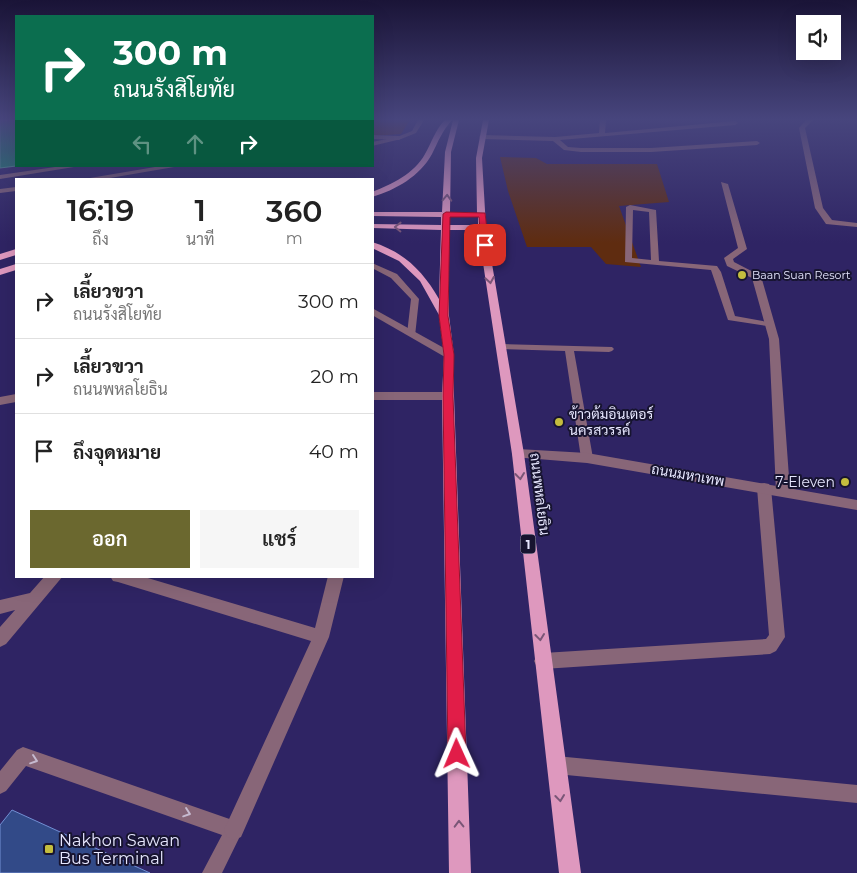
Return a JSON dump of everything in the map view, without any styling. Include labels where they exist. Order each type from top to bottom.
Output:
[{"type":"main road","points":[[374,194],[393,187],[409,176],[424,161]]},
{"type":"main road","points":[[448,161],[444,316],[449,355],[448,396],[460,873]]},
{"type":"main road","name":"ถนนพหลโยธิน","points":[[479,161],[482,221],[518,454],[542,661],[570,873]]},
{"type":"main road","points":[[374,214],[446,214],[482,221]]},
{"type":"main road","points":[[374,226],[445,227],[482,221]]},
{"type":"main road","points":[[374,245],[402,259],[424,280],[444,316]]},
{"type":"main road","points":[[0,257],[15,252]]},
{"type":"main road","points":[[0,272],[15,267]]},
{"type":"street","points":[[809,161],[819,208],[830,222],[857,225]]},
{"type":"street","points":[[94,178],[170,167]]},
{"type":"street","points":[[724,184],[743,249],[728,258],[730,264],[756,276],[774,339],[783,491]]},
{"type":"street","points":[[0,191],[15,189]]},
{"type":"street","points":[[374,312],[449,355]]},
{"type":"street","points":[[374,396],[448,396]]},
{"type":"street","points":[[0,401],[15,398]]},
{"type":"street","name":"ถนนมหาเทพ","points":[[518,454],[587,458],[857,505]]},
{"type":"street","points":[[542,661],[770,646],[777,637],[764,488]]},
{"type":"street","points":[[0,639],[53,578]]},
{"type":"street","points":[[125,578],[321,637]]},
{"type":"street","points":[[234,830],[321,637],[336,578]]},
{"type":"street","points":[[0,607],[34,599]]},
{"type":"lane","points":[[0,177],[70,167]]},
{"type":"lane","points":[[656,263],[652,210],[630,207],[628,260],[656,263],[714,268],[717,272],[731,318],[770,325]]},
{"type":"lane","points":[[374,265],[394,276],[415,299],[412,334]]},
{"type":"lane","points":[[501,347],[609,349]]},
{"type":"lane","points":[[569,348],[587,458]]},
{"type":"lane","points":[[0,786],[23,756],[234,830],[212,873]]},
{"type":"lane","points":[[556,765],[857,794]]},
{"type":"shaded area","points":[[0,161],[15,161],[15,166],[0,168]]},
{"type":"shaded area","points":[[501,161],[541,161],[547,164],[657,164],[669,202],[619,206],[641,267],[606,264],[591,247],[527,247],[508,191]]},
{"type":"building","name":"Nakhon Sawan Bus Terminal","points":[[12,810],[150,873],[0,873],[0,825]]},
{"type":"place","name":"Baan Suan Resort","points":[[742,275]]},
{"type":"place","name":"ข้าวต้มอินเตอร์ นครสวรรค์","points":[[559,422]]},
{"type":"place","name":"7-Eleven","points":[[845,482]]},
{"type":"place","name":"Nakhon Sawan Bus Terminal","points":[[49,849]]},
{"type":"route","points":[[457,754],[448,396],[449,355],[444,316],[446,214],[482,215],[485,245]]}]
